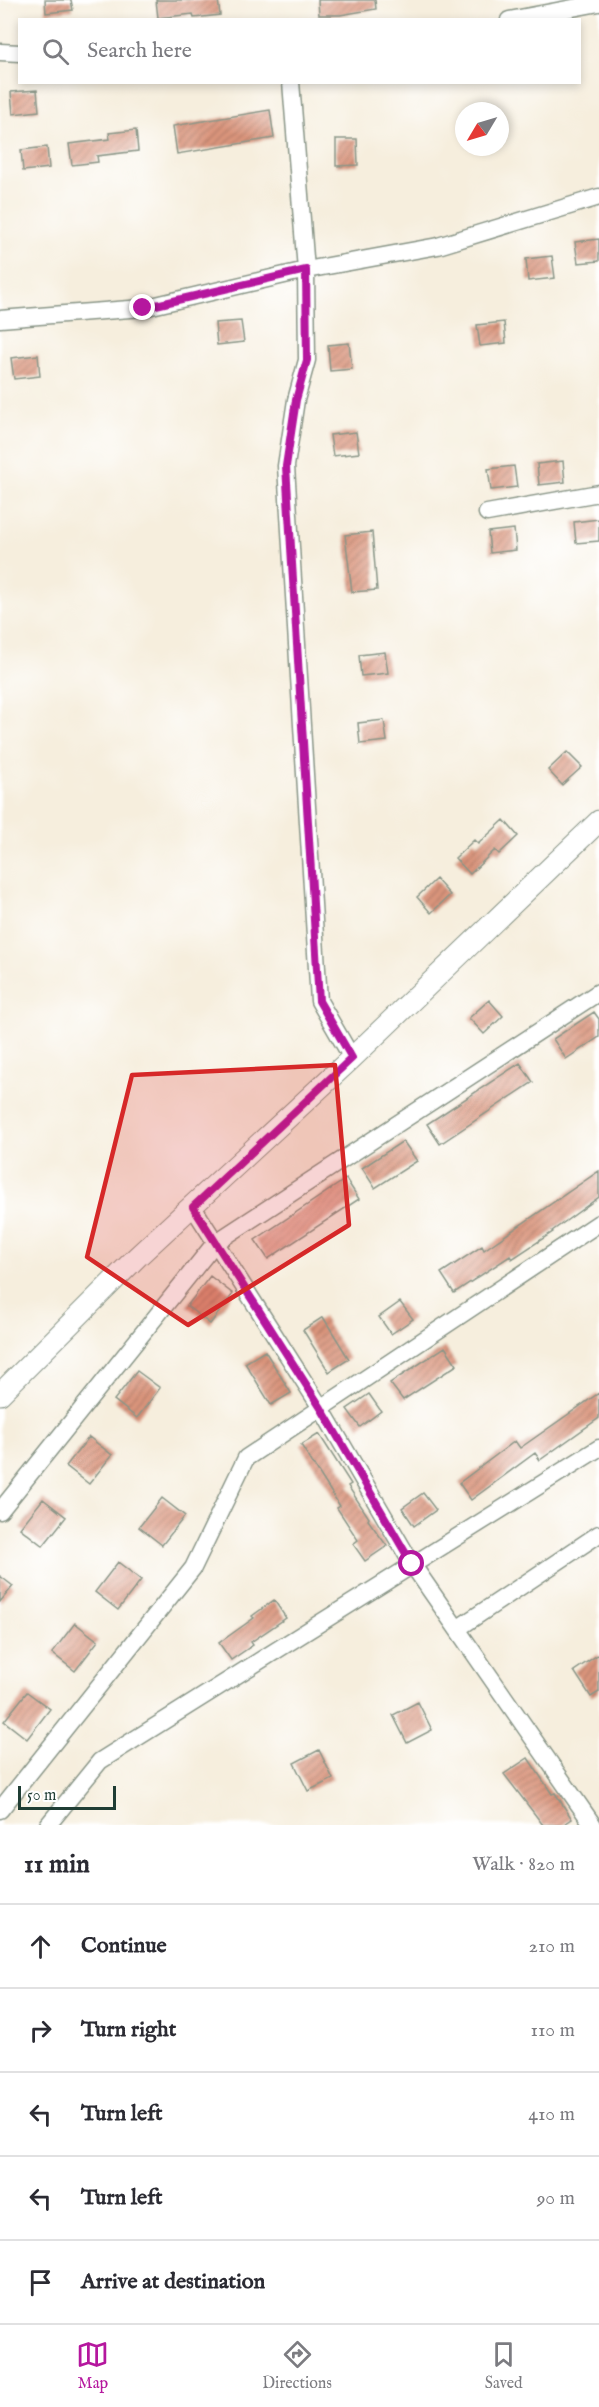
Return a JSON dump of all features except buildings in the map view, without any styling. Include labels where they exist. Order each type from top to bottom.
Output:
[{"type":"main road","points":[[0,1394],[137,1257],[352,1058],[599,822]]},
{"type":"street","points":[[520,18],[599,3]]},
{"type":"street","points":[[0,52],[18,53]]},
{"type":"street","points":[[291,84],[306,270],[307,360],[296,400],[286,466],[319,1001],[352,1058]]},
{"type":"street","points":[[0,319],[143,308],[306,270],[438,246],[599,197]]},
{"type":"street","points":[[487,513],[599,493]]},
{"type":"street","points":[[0,1511],[216,1243],[599,992]]},
{"type":"street","points":[[193,1207],[321,1408],[412,1564],[593,1825]]},
{"type":"street","points":[[0,1810],[193,1568],[246,1458],[599,1223]]},
{"type":"street","points":[[48,1825],[100,1761],[599,1448]]},
{"type":"street","points":[[457,1629],[599,1534]]},
{"type":"highlighted area","points":[[335,1065],[349,1225],[188,1325],[87,1257],[132,1075]]},
{"type":"route","points":[[143,308],[306,270],[307,360],[296,400],[286,466],[319,1001],[352,1058],[193,1207],[321,1408],[412,1564]]}]
